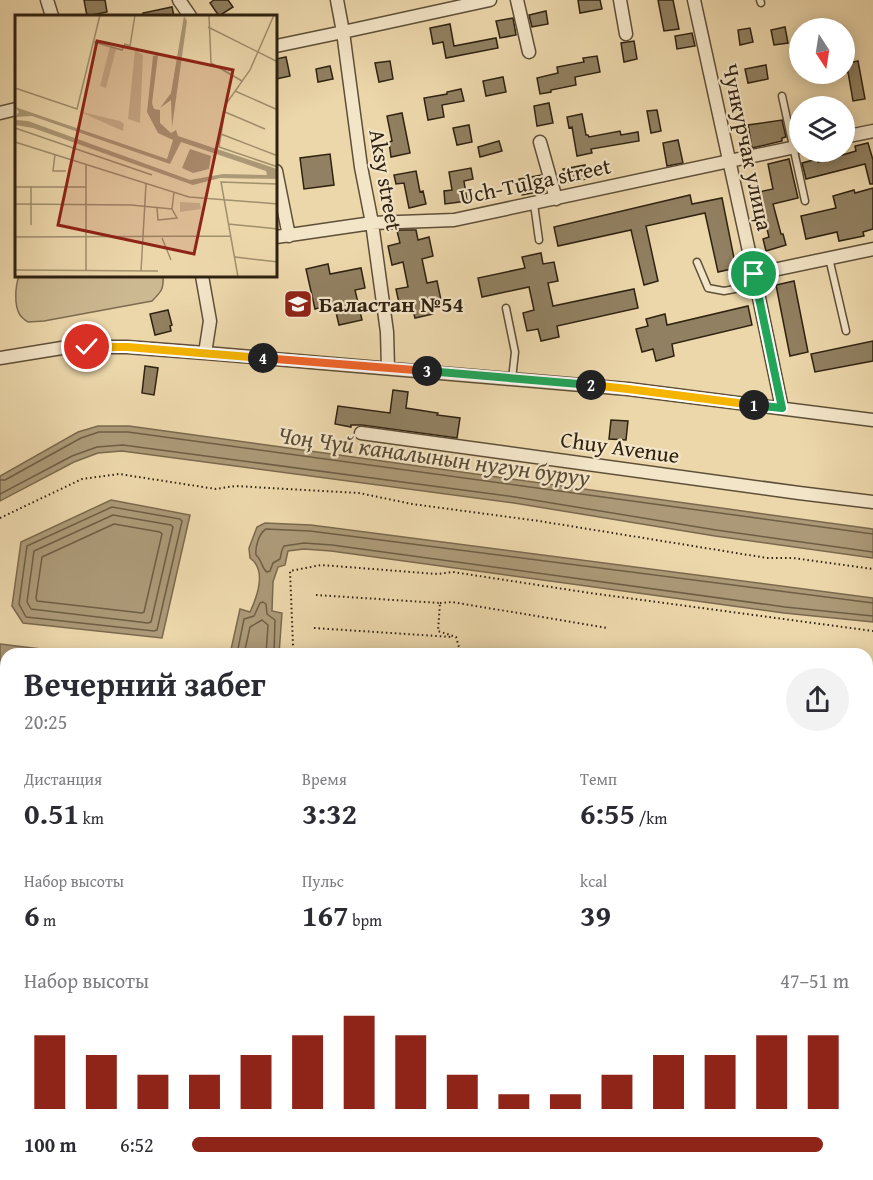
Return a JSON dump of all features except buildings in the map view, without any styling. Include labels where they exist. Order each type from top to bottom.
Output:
[{"type":"street","points":[[47,0],[51,15]]},
{"type":"street","points":[[179,0],[189,15]]},
{"type":"street","name":"Aksy street","points":[[337,0],[387,332],[388,368]]},
{"type":"street","points":[[278,45],[490,0]]},
{"type":"street","points":[[517,0],[529,52]]},
{"type":"street","points":[[621,0],[626,34]]},
{"type":"street","name":"Чункурчак улица","points":[[694,0],[782,408]]},
{"type":"street","points":[[0,113],[15,109]]},
{"type":"street","points":[[855,135],[873,131]]},
{"type":"street","points":[[540,142],[556,199]]},
{"type":"street","name":"Uch-Tulga street","points":[[282,236],[372,224],[454,220],[789,148]]},
{"type":"street","points":[[278,193],[282,236]]},
{"type":"street","points":[[755,280],[829,258],[873,249]]},
{"type":"street","points":[[202,278],[210,321],[205,353]]},
{"type":"street","points":[[0,358],[68,347],[127,347],[628,389],[873,420]]},
{"type":"street","name":"Chuy Avenue","points":[[361,433],[873,502]]},
{"type":"lane","points":[[782,96],[789,122]]},
{"type":"lane","points":[[798,162],[805,201]]},
{"type":"lane","points":[[534,204],[539,240]]},
{"type":"lane","points":[[829,258],[846,331]]},
{"type":"lane","points":[[697,262],[708,288],[724,291],[755,280]]},
{"type":"lane","points":[[506,308],[515,352],[512,378]]},
{"type":"path","points":[[0,518],[82,479],[119,474],[216,489],[235,486],[359,493],[412,504],[539,521],[767,558],[793,558],[873,569]]},
{"type":"path","points":[[294,648],[290,571],[321,565],[437,574],[453,572],[873,631]]},
{"type":"path","points":[[316,595],[452,602],[608,628]]},
{"type":"path","points":[[440,603],[438,631],[456,637]]},
{"type":"path","points":[[314,628],[456,637]]},
{"type":"path","points":[[456,637],[460,648]]},
{"type":"shaded area","points":[[19,278],[163,278],[161,290],[152,301],[44,321],[28,322],[20,315],[16,302]]},
{"type":"water","points":[[98,426],[129,426],[873,529],[873,558],[715,536],[514,503],[122,451],[98,453],[74,462],[0,501],[0,476],[78,432]]},
{"type":"water","points":[[111,500],[190,515],[162,638],[23,623],[12,606],[21,542]]},
{"type":"water","points":[[265,523],[311,525],[873,598],[873,622],[784,613],[304,549],[288,551],[285,565],[278,567],[273,582],[272,611],[282,613],[279,648],[231,648],[240,609],[250,612],[258,591],[258,569],[250,558],[249,548],[257,527]]},
{"type":"water","points":[[0,644],[33,648],[0,648]]},
{"type":"place","name":"Баластан №54","points":[[298,304]]},
{"type":"route","points":[[87,347],[127,347],[205,353],[628,389],[782,408],[754,274]]},
{"type":"water label","name":"Чоң Чүй каналынын нугун буруу","points":[[434,456]]}]
